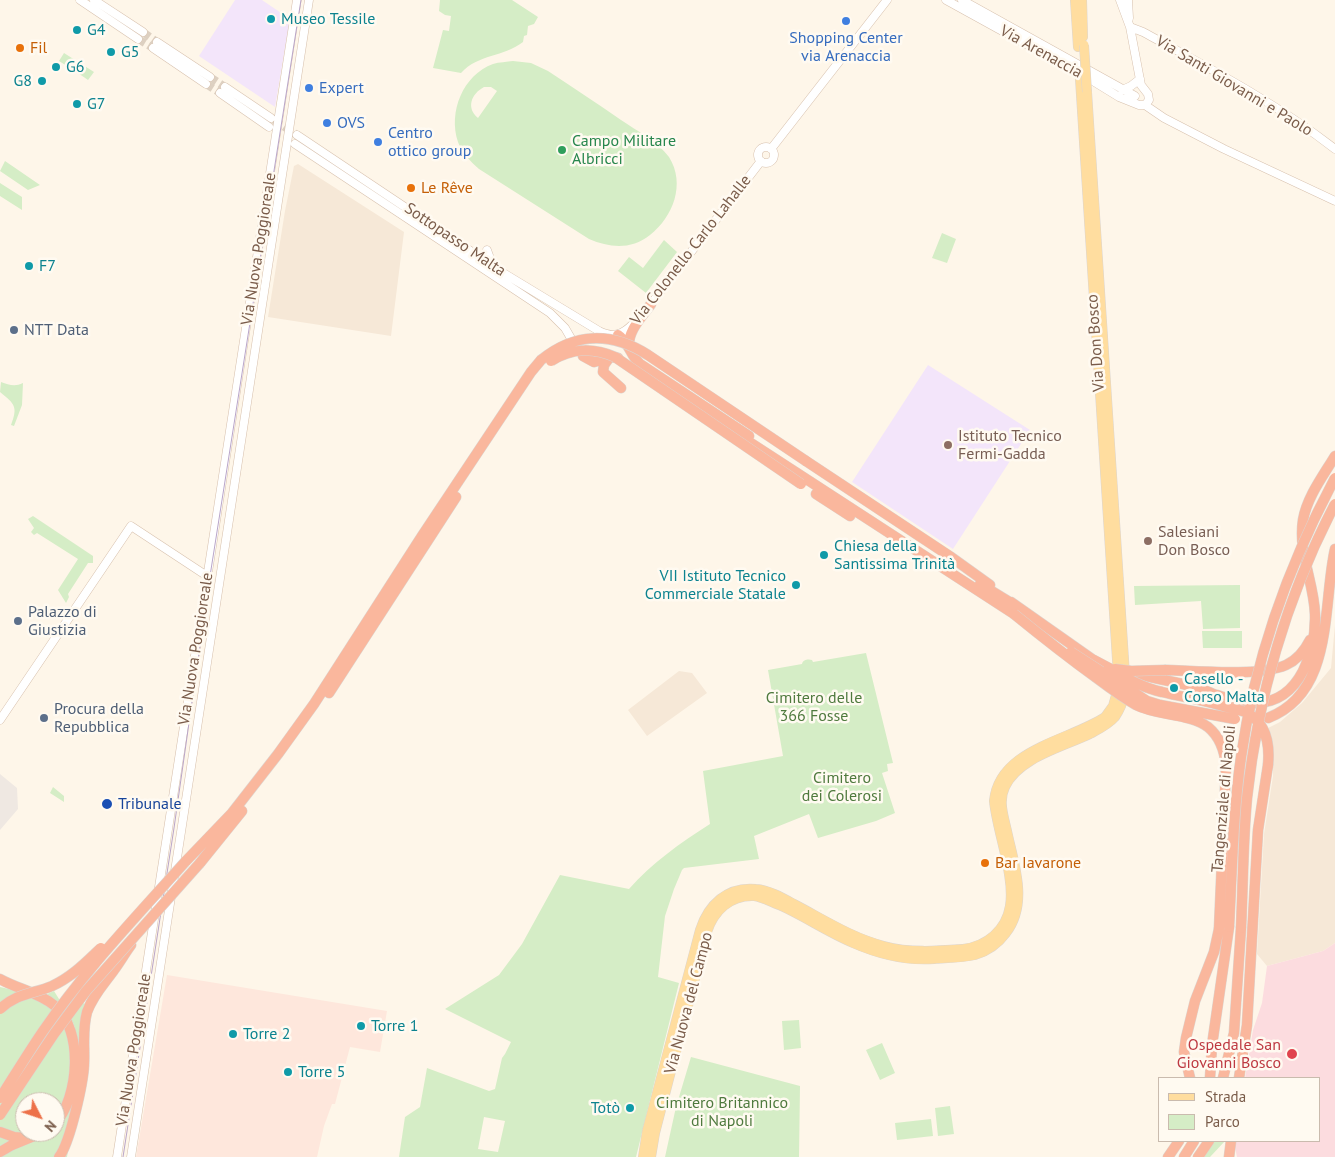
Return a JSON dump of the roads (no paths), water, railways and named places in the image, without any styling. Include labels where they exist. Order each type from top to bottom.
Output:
[{"type":"highway","points":[[630,349],[629,340],[632,330],[651,304]]},
{"type":"highway","points":[[618,335],[626,342],[633,357],[662,383],[911,547],[1092,659],[1130,680],[1160,692],[1206,701],[1245,712]]},
{"type":"highway","points":[[0,1098],[54,1017],[86,975],[136,917],[232,814],[278,754],[314,704],[422,536],[531,372],[548,355],[563,346],[579,340],[599,338],[612,339],[632,345],[964,566],[1070,659],[1123,697],[1150,711],[1198,722],[1208,728],[1216,737],[1224,751],[1226,768],[1224,928],[1195,1001],[1184,1046],[1190,1077]]},
{"type":"highway","points":[[0,1115],[67,1016],[105,968],[200,862],[279,763],[320,707],[545,365],[563,354],[575,350],[593,350],[622,361],[836,508],[911,547]]},
{"type":"highway","points":[[584,356],[594,362],[617,358],[662,383],[973,580],[1147,701],[1235,719]]},
{"type":"highway","points":[[610,358],[605,362],[603,372],[621,388]]},
{"type":"highway","points":[[1131,671],[1199,688],[1238,701],[1258,703],[1274,699],[1295,685],[1304,670],[1311,649],[1315,625],[1313,599],[1304,558],[1303,521],[1310,497],[1335,456]]},
{"type":"highway","name":"Tangenziale di Napoli","points":[[1210,1077],[1212,1045],[1228,939],[1224,928],[1244,734],[1256,680],[1274,616],[1291,569],[1335,478]]},
{"type":"highway","name":"Tangenziale di Napoli","points":[[1223,1077],[1234,1033],[1247,799],[1262,702],[1275,652],[1296,590],[1312,551],[1335,504]]},
{"type":"highway","points":[[1268,718],[1283,711],[1297,699],[1315,666],[1324,636],[1329,581],[1335,549]]},
{"type":"highway","points":[[1110,668],[1131,671],[1248,671],[1280,667],[1291,662],[1301,654],[1312,636],[1315,625]]},
{"type":"highway","points":[[1216,695],[1245,712],[1257,722],[1266,734],[1269,748],[1258,830],[1248,1009],[1238,1077]]},
{"type":"highway","points":[[0,1009],[14,998],[51,986],[67,978],[136,917]]},
{"type":"highway","points":[[59,1157],[65,1148],[82,1078],[83,1035],[88,1011],[97,992],[119,964],[144,925]]},
{"type":"highway","points":[[1241,930],[1248,1009]]},
{"type":"highway","points":[[1195,1001],[1223,953],[1228,939]]},
{"type":"highway","points":[[0,979],[39,996],[57,1008],[66,1019],[73,1034],[74,1064],[71,1086],[65,1108]]},
{"type":"highway","points":[[0,1132],[15,1137]]},
{"type":"highway","points":[[0,1152],[19,1142]]},
{"type":"highway","points":[[1168,1157],[1178,1142]]},
{"type":"highway","points":[[1184,1157],[1193,1142]]},
{"type":"highway","points":[[1198,1157],[1208,1142]]},
{"type":"highway","points":[[1229,1157],[1231,1142]]},
{"type":"main road","points":[[80,0],[140,35],[94,0]]},
{"type":"main road","name":"Via Nuova Poggioreale","points":[[117,1157],[297,0]]},
{"type":"main road","name":"Via Nuova Poggioreale","points":[[132,1157],[309,0]]},
{"type":"main road","name":"Via Colonello Carlo Lahalle","points":[[618,335],[626,331],[651,304],[761,161],[768,162],[772,160],[773,153],[771,149],[886,0]]},
{"type":"main road","name":"Via Arenaccia","points":[[946,0],[1093,81],[1119,98],[1139,91]]},
{"type":"main road","name":"Via Arenaccia","points":[[962,0],[1122,90],[1139,91]]},
{"type":"main road","name":"Via Don Bosco","points":[[1075,0],[1087,92],[1084,105]]},
{"type":"main road","name":"Via Don Bosco","points":[[1082,0],[1080,79],[1084,105],[1122,685]]},
{"type":"main road","points":[[1120,0],[1130,27]]},
{"type":"main road","points":[[1128,0],[1139,105],[1145,105],[1189,132],[1335,201]]},
{"type":"main road","name":"Via Santi Giovanni e Paolo","points":[[1130,27],[1146,33],[1258,96],[1308,128],[1335,149]]},
{"type":"main road","points":[[155,45],[208,80]]},
{"type":"main road","points":[[1122,90],[1131,86],[1148,94],[1150,99],[1145,105]]},
{"type":"main road","points":[[269,127],[222,90],[271,118]]},
{"type":"main road","name":"Sottopasso Malta","points":[[297,135],[505,274],[599,331],[610,335],[618,335]]},
{"type":"main road","name":"Sottopasso Malta","points":[[295,144],[550,313],[562,324],[584,356]]},
{"type":"main road","points":[[487,250],[491,261],[505,274]]},
{"type":"main road","points":[[0,720],[131,526],[207,576],[220,577]]},
{"type":"main road","name":"Via Nuova del Campo","points":[[643,1157],[647,1132],[700,930],[710,908],[723,896],[738,890],[756,889],[788,901],[856,936],[932,960],[976,954],[992,948],[1004,936],[1015,915],[1018,899],[1017,882],[1002,807],[1002,794],[1005,787],[1012,775],[1022,766],[1094,727],[1109,712],[1122,685]]},
{"type":"main road","name":"Via Nuova del Campo","points":[[651,1157],[655,1133],[707,932],[716,913],[727,903],[740,897],[760,898],[791,911],[852,943],[882,954],[914,955]]},
{"type":"tunnel","points":[[143,32],[157,42]]},
{"type":"tunnel","points":[[138,39],[153,48]]},
{"type":"tunnel","points":[[210,77],[225,87]]},
{"type":"tunnel","points":[[206,84],[220,93]]},
{"type":"tunnel","points":[[274,120],[297,135]]},
{"type":"tram line","points":[[123,1157],[174,828],[210,576],[301,0]]},
{"type":"place","name":"Museo Tessile","points":[[271,19]]},
{"type":"place","name":"Shopping Center via Arenaccia","points":[[846,21]]},
{"type":"place","name":"G4","points":[[77,30]]},
{"type":"place","name":"Fil","points":[[20,48]]},
{"type":"place","name":"G5","points":[[111,52]]},
{"type":"place","name":"G6","points":[[56,67]]},
{"type":"place","name":"G8","points":[[42,81]]},
{"type":"place","name":"Expert","points":[[309,88]]},
{"type":"place","name":"G7","points":[[77,104]]},
{"type":"place","name":"OVS","points":[[327,123]]},
{"type":"place","name":"Centro ottico group","points":[[378,142]]},
{"type":"place","name":"Campo Militare Albricci","points":[[562,150]]},
{"type":"place","name":"Le Rêve","points":[[411,188]]},
{"type":"place","name":"F7","points":[[29,266]]},
{"type":"place","name":"NTT Data","points":[[14,330]]},
{"type":"place","name":"Istituto Tecnico Fermi-Gadda","points":[[948,445]]},
{"type":"place","name":"Salesiani Don Bosco","points":[[1148,541]]},
{"type":"place","name":"Chiesa della Santissima Trinità","points":[[824,555]]},
{"type":"place","name":"VII Istituto Tecnico Commerciale Statale","points":[[796,585]]},
{"type":"place","name":"Palazzo di Giustizia","points":[[18,621]]},
{"type":"place","name":"Casello - Corso Malta","points":[[1174,688]]},
{"type":"place","name":"Procura della Repubblica","points":[[44,718]]},
{"type":"place","name":"Tribunale","points":[[107,804]]},
{"type":"place","name":"Bar Iavarone","points":[[985,863]]},
{"type":"place","name":"Torre 1","points":[[361,1026]]},
{"type":"place","name":"Torre 2","points":[[233,1034]]},
{"type":"place","name":"Ospedale San Giovanni Bosco","points":[[1292,1054]]},
{"type":"place","name":"Torre 5","points":[[288,1072]]},
{"type":"place","name":"Totò","points":[[630,1108]]},
{"type":"park label","name":"Cimitero delle 366 Fosse","points":[[814,707]]},
{"type":"park label","name":"Cimitero dei Colerosi","points":[[842,787]]},
{"type":"park label","name":"Cimitero Britannico di Napoli","points":[[722,1112]]}]
